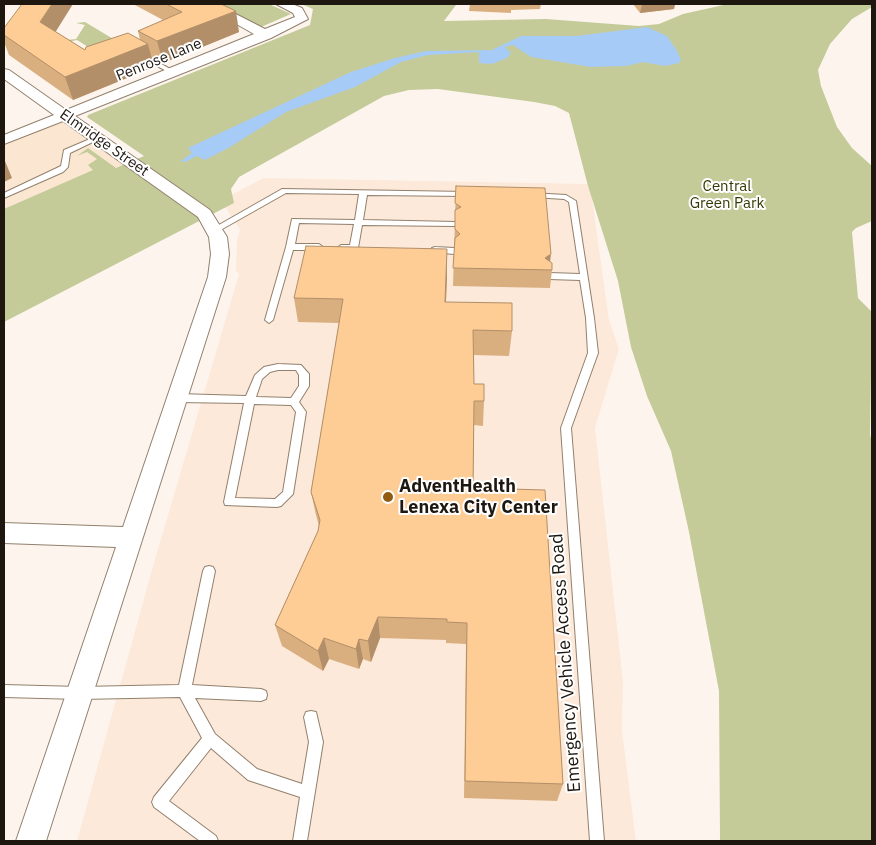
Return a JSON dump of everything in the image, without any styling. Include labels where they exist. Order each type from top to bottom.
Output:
[{"type":"street","points":[[208,4],[266,35]]},
{"type":"street","name":"Penrose Lane","points":[[4,140],[302,19],[298,12],[282,4]]},
{"type":"street","name":"Elmridge Street","points":[[4,73],[132,163],[209,222]]},
{"type":"street","points":[[31,841],[217,277],[220,254],[218,237],[209,222]]},
{"type":"street","points":[[4,533],[130,537]]},
{"type":"lane","points":[[134,51],[172,72]]},
{"type":"lane","points":[[4,196],[60,170],[64,166],[67,152],[97,138]]},
{"type":"lane","points":[[209,222],[285,191],[477,195]]},
{"type":"lane","points":[[290,247],[359,248],[358,222],[363,193]]},
{"type":"lane","name":"Emergency Vehicle Access Road","points":[[525,195],[560,196],[572,201],[593,353],[566,428],[597,841]]},
{"type":"lane","points":[[269,320],[290,247],[295,221],[455,224]]},
{"type":"lane","points":[[427,250],[454,251]]},
{"type":"lane","points":[[549,276],[584,277]]},
{"type":"lane","points":[[289,366],[298,367],[304,374],[304,386],[294,402],[301,412],[288,494],[277,503],[228,502],[250,400],[258,377],[267,369],[289,366]]},
{"type":"lane","points":[[177,398],[294,402]]},
{"type":"lane","points":[[210,571],[184,691],[210,740],[252,775],[308,794]]},
{"type":"lane","points":[[4,691],[80,693],[184,691],[261,695]]},
{"type":"lane","points":[[300,841],[316,742],[311,718]]},
{"type":"lane","points":[[210,740],[159,802],[211,841]]},
{"type":"shaded area","points":[[63,117],[130,163],[4,218],[4,140]]},
{"type":"shaded area","name":"AdventHealth Lenexa City Center","points":[[264,178],[590,184],[609,320],[619,349],[595,428],[623,681],[622,731],[636,841],[77,841],[153,566],[239,274],[236,271],[237,241],[240,230],[221,200]]},
{"type":"green space","points":[[216,4],[269,4],[291,14],[261,27]]},
{"type":"green space","name":"Central Green Park","points":[[301,4],[452,4],[456,5],[444,21],[546,19],[639,26],[659,24],[683,14],[728,4],[872,4],[872,7],[852,19],[830,44],[818,70],[821,86],[837,127],[852,148],[872,166],[872,221],[856,228],[852,232],[858,298],[872,312],[870,435],[872,442],[872,841],[720,841],[719,691],[689,532],[671,451],[647,396],[631,347],[618,281],[588,186],[569,113],[555,106],[534,102],[438,89],[409,90],[384,96],[239,177],[231,189],[234,203],[4,322],[4,209],[93,170],[88,165],[97,159],[87,152],[77,156],[88,148],[116,168],[144,156],[87,117],[88,115],[310,25],[313,9]]},
{"type":"green space","points":[[85,22],[125,46],[96,52],[77,40],[68,42],[67,40],[76,39],[85,25],[76,23]]},
{"type":"water","points":[[647,27],[667,36],[681,60],[679,63],[665,66],[643,62],[626,66],[591,67],[531,57],[513,45],[505,47],[511,53],[507,58],[492,64],[479,63],[479,52],[428,55],[401,62],[355,87],[286,112],[230,147],[205,160],[197,156],[185,162],[181,161],[192,153],[188,148],[351,72],[395,58],[426,51],[492,50],[521,36],[577,36]]},
{"type":"building","points":[[22,4],[52,4],[40,22],[85,50],[86,47],[128,33],[148,44],[65,77],[4,35],[4,28]]},
{"type":"building","points":[[166,4],[221,4],[236,11],[157,41],[138,31],[182,12]]},
{"type":"building","points":[[456,186],[545,188],[551,254],[545,258],[552,263],[552,270],[453,268],[455,238],[460,234],[455,229],[455,210],[461,207],[455,203]]},
{"type":"building","points":[[306,246],[447,249],[445,302],[512,303],[512,331],[473,330],[474,384],[484,384],[484,401],[474,401],[473,488],[545,490],[563,784],[465,781],[467,623],[447,622],[447,619],[378,617],[368,641],[359,639],[356,649],[324,638],[318,651],[275,625],[318,531],[320,520],[311,492],[343,299],[294,298]]},
{"type":"place","name":"AdventHealth Lenexa City Center","points":[[388,497]]}]
